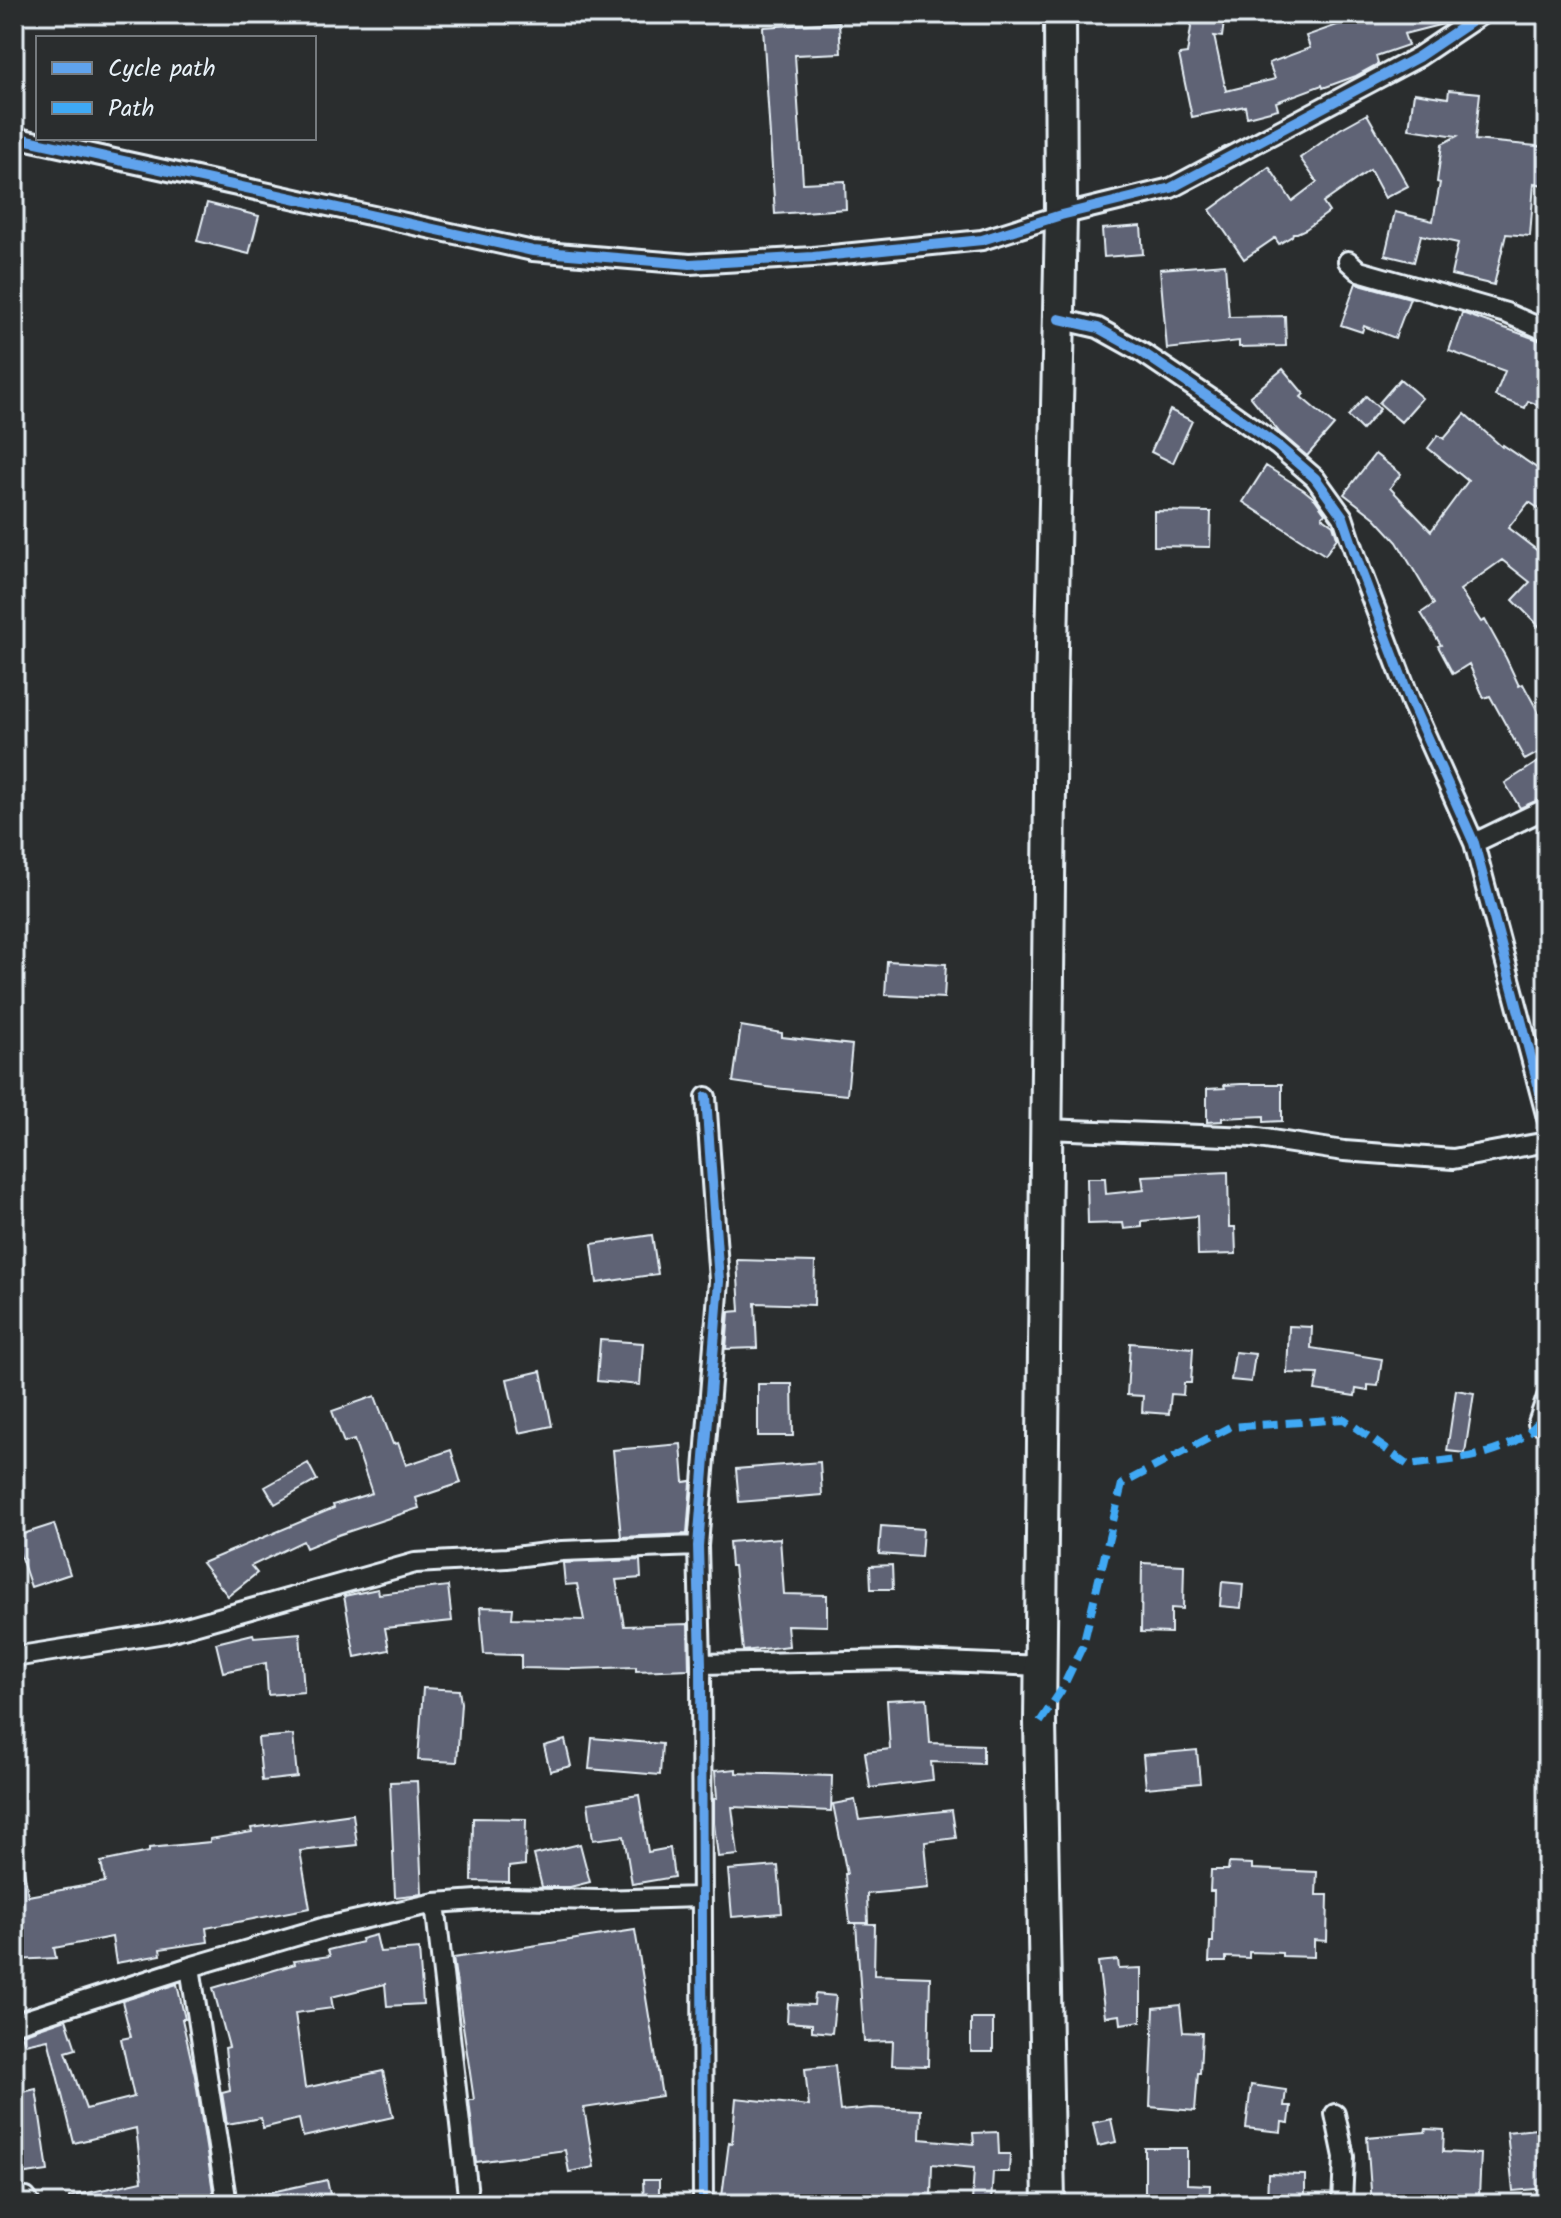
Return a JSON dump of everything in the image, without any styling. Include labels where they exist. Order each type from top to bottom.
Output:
[{"type":"main road","points":[[1049,2204],[1040,1738],[1051,679],[1061,215],[1060,14]]},
{"type":"street","points":[[14,137],[533,251],[690,264],[813,257],[982,240],[1061,215],[1171,188],[1418,57],[1482,14]]},
{"type":"street","points":[[1348,261],[1359,271],[1506,313],[1547,331]]},
{"type":"street","points":[[1059,319],[1098,328],[1143,353],[1278,446],[1315,478],[1343,517],[1411,702],[1474,843],[1547,1118]]},
{"type":"street","points":[[1474,843],[1547,808]]},
{"type":"street","points":[[703,2204],[698,1546],[719,1281],[706,1097]]},
{"type":"street","points":[[1046,1129],[1252,1137],[1344,1151],[1453,1159],[1547,1142]]},
{"type":"street","points":[[1538,1423],[1547,1397]]},
{"type":"street","points":[[14,1657],[165,1633],[415,1563],[507,1558],[562,1551],[698,1546]]},
{"type":"street","points":[[701,1664],[897,1660],[1041,1666]]},
{"type":"street","points":[[14,2022],[326,1927],[435,1903],[506,1898],[599,1900],[700,1897]]},
{"type":"street","points":[[435,1903],[469,2204]]},
{"type":"street","points":[[190,1967],[227,2204]]},
{"type":"street","points":[[1335,2114],[1344,2157],[1342,2204]]},
{"type":"street","points":[[14,2198],[26,2198],[30,2204]]},
{"type":"building","points":[[1193,14],[1225,14],[1222,37],[1214,36],[1226,91],[1275,79],[1269,63],[1310,48],[1306,36],[1343,23],[1340,14],[1364,14],[1365,20],[1381,14],[1460,14],[1447,23],[1404,34],[1408,45],[1376,56],[1378,64],[1356,76],[1276,102],[1278,109],[1247,117],[1245,106],[1192,117],[1179,55],[1187,54]]},
{"type":"building","points":[[839,22],[841,53],[795,55],[803,183],[845,181],[846,209],[775,214],[763,27]]},
{"type":"building","points":[[1449,90],[1480,93],[1475,140],[1547,147],[1547,186],[1534,183],[1530,236],[1506,234],[1494,285],[1451,275],[1458,243],[1421,235],[1414,262],[1385,255],[1395,212],[1433,221],[1440,183],[1437,182],[1442,144],[1457,136],[1409,129],[1414,93],[1448,98]]},
{"type":"building","points":[[1367,114],[1408,186],[1385,198],[1370,170],[1323,203],[1329,212],[1306,229],[1293,233],[1279,244],[1275,238],[1244,259],[1210,210],[1269,167],[1292,201],[1317,182],[1300,158]]},
{"type":"building","points":[[207,203],[259,216],[249,254],[197,241]]},
{"type":"building","points":[[1141,226],[1143,254],[1104,257],[1102,229]]},
{"type":"building","points":[[1225,264],[1229,317],[1285,316],[1286,346],[1239,347],[1239,341],[1167,349],[1160,269]]},
{"type":"building","points":[[1356,283],[1410,298],[1395,338],[1364,326],[1362,332],[1341,325]]},
{"type":"building","points":[[1462,313],[1547,343],[1547,408],[1528,401],[1525,408],[1495,396],[1505,371],[1449,351]]},
{"type":"building","points":[[1283,369],[1304,394],[1301,397],[1334,425],[1307,456],[1279,432],[1250,396]]},
{"type":"building","points":[[1400,379],[1422,398],[1401,422],[1379,403]]},
{"type":"building","points":[[1366,396],[1380,409],[1362,430],[1348,416]]},
{"type":"building","points":[[1170,410],[1192,421],[1173,463],[1151,452]]},
{"type":"building","points":[[1465,414],[1502,447],[1547,475],[1547,514],[1529,502],[1508,528],[1547,558],[1547,634],[1513,600],[1530,582],[1502,560],[1460,590],[1481,622],[1485,620],[1519,686],[1523,684],[1547,728],[1547,748],[1525,760],[1490,696],[1484,698],[1469,664],[1453,674],[1438,646],[1441,645],[1421,613],[1434,604],[1397,542],[1375,518],[1344,494],[1375,454],[1401,474],[1390,488],[1431,531],[1468,481],[1428,448],[1438,435],[1444,439]]},
{"type":"building","points":[[1266,466],[1315,499],[1325,513],[1322,517],[1333,525],[1337,538],[1325,555],[1243,502]]},
{"type":"building","points":[[1154,511],[1211,512],[1210,547],[1154,546]]},
{"type":"building","points":[[1538,762],[1547,776],[1547,796],[1520,808],[1505,783]]},
{"type":"building","points":[[887,961],[946,964],[944,998],[885,995]]},
{"type":"building","points":[[741,1026],[782,1033],[782,1037],[852,1045],[847,1095],[733,1082]]},
{"type":"building","points":[[1241,1084],[1282,1084],[1282,1121],[1264,1122],[1264,1116],[1222,1118],[1222,1121],[1207,1122],[1207,1089]]},
{"type":"building","points":[[1228,1172],[1229,1227],[1235,1227],[1236,1254],[1198,1255],[1197,1216],[1142,1221],[1142,1227],[1124,1229],[1123,1223],[1088,1224],[1087,1178],[1105,1178],[1106,1194],[1144,1190],[1142,1176]]},
{"type":"building","points":[[652,1235],[658,1274],[597,1283],[592,1244]]},
{"type":"building","points":[[737,1260],[815,1262],[814,1305],[755,1303],[757,1348],[726,1349],[729,1312],[740,1311]]},
{"type":"building","points":[[1289,1326],[1312,1327],[1311,1348],[1382,1359],[1378,1386],[1368,1385],[1368,1391],[1356,1389],[1355,1396],[1315,1390],[1318,1374],[1287,1373]]},
{"type":"building","points":[[600,1340],[643,1343],[640,1385],[597,1381]]},
{"type":"building","points":[[1130,1343],[1193,1348],[1191,1383],[1184,1383],[1183,1395],[1171,1394],[1169,1414],[1142,1412],[1143,1396],[1127,1395]]},
{"type":"building","points":[[1235,1352],[1255,1354],[1251,1382],[1231,1380]]},
{"type":"building","points":[[541,1371],[552,1426],[519,1433],[507,1379]]},
{"type":"building","points":[[758,1384],[792,1384],[793,1436],[758,1436]]},
{"type":"building","points":[[1456,1390],[1474,1393],[1465,1453],[1447,1451]]},
{"type":"building","points":[[375,1396],[393,1444],[398,1443],[406,1465],[451,1450],[461,1483],[416,1498],[419,1508],[306,1548],[303,1541],[251,1566],[257,1573],[228,1596],[202,1563],[334,1508],[333,1505],[372,1493],[354,1440],[344,1443],[332,1411]]},
{"type":"building","points":[[681,1444],[684,1482],[691,1481],[687,1534],[621,1537],[613,1450]]},
{"type":"building","points":[[820,1462],[822,1495],[739,1502],[736,1469]]},
{"type":"building","points":[[308,1463],[317,1480],[275,1504],[265,1487]]},
{"type":"building","points":[[54,1524],[70,1574],[31,1587],[14,1537]]},
{"type":"building","points":[[881,1526],[923,1529],[921,1557],[879,1554]]},
{"type":"building","points":[[780,1538],[784,1594],[827,1595],[827,1626],[787,1625],[789,1646],[743,1651],[729,1542]]},
{"type":"building","points":[[640,1560],[641,1578],[616,1580],[624,1626],[688,1624],[689,1669],[521,1668],[521,1655],[484,1654],[480,1607],[513,1608],[512,1618],[584,1620],[577,1584],[565,1585],[563,1563]]},
{"type":"building","points":[[1142,1563],[1184,1565],[1183,1609],[1171,1608],[1171,1633],[1141,1632]]},
{"type":"building","points":[[892,1565],[893,1589],[871,1589],[870,1566]]},
{"type":"building","points":[[1222,1582],[1243,1584],[1241,1608],[1220,1606]]},
{"type":"building","points":[[448,1586],[452,1621],[385,1628],[389,1650],[355,1657],[344,1596],[378,1589],[379,1594]]},
{"type":"building","points":[[300,1633],[304,1692],[268,1695],[266,1663],[223,1672],[216,1643],[253,1634],[254,1637]]},
{"type":"building","points":[[423,1688],[459,1690],[457,1762],[418,1760]]},
{"type":"building","points":[[927,1698],[930,1743],[983,1745],[983,1764],[931,1762],[933,1780],[870,1788],[865,1752],[890,1749],[887,1700]]},
{"type":"building","points":[[293,1735],[297,1777],[262,1781],[258,1738]]},
{"type":"building","points":[[592,1738],[662,1744],[660,1775],[589,1769]]},
{"type":"building","points":[[565,1740],[571,1766],[550,1771],[544,1746]]},
{"type":"building","points":[[1197,1750],[1200,1783],[1146,1788],[1143,1755]]},
{"type":"building","points":[[736,1769],[736,1773],[832,1776],[831,1811],[732,1807],[738,1855],[718,1857],[714,1823],[714,1799],[717,1798],[715,1771]]},
{"type":"building","points":[[417,1781],[422,1894],[395,1897],[390,1782]]},
{"type":"building","points":[[639,1795],[648,1852],[670,1848],[674,1877],[632,1884],[624,1836],[593,1840],[588,1803]]},
{"type":"building","points":[[855,1800],[859,1820],[952,1810],[956,1838],[925,1842],[929,1888],[867,1894],[868,1923],[850,1923],[847,1874],[833,1804]]},
{"type":"building","points":[[353,1814],[357,1845],[300,1851],[310,1908],[206,1928],[208,1942],[160,1949],[161,1955],[116,1963],[112,1937],[54,1948],[56,1958],[14,1960],[14,1863],[23,1862],[28,1896],[105,1882],[101,1862],[149,1852],[149,1848],[210,1842],[210,1839],[252,1832],[251,1828]]},
{"type":"building","points":[[473,1818],[526,1819],[525,1865],[509,1867],[509,1882],[472,1881]]},
{"type":"building","points":[[580,1844],[590,1882],[570,1887],[542,1887],[534,1855]]},
{"type":"building","points":[[1229,1863],[1252,1864],[1252,1869],[1317,1872],[1316,1895],[1328,1895],[1327,1941],[1314,1940],[1314,1957],[1249,1952],[1249,1958],[1226,1957],[1226,1962],[1209,1962],[1210,1942],[1213,1942],[1214,1891],[1210,1891],[1211,1870],[1228,1870]]},
{"type":"building","points":[[778,1866],[782,1913],[732,1917],[728,1870]]},
{"type":"building","points":[[856,1923],[875,1924],[874,1975],[930,1977],[928,2066],[892,2065],[893,2041],[864,2042]]},
{"type":"building","points":[[635,1930],[662,2096],[584,2108],[594,2167],[569,2172],[565,2150],[476,2162],[469,2100],[474,2100],[453,1958]]},
{"type":"building","points":[[376,1935],[380,1952],[419,1949],[423,2004],[387,2006],[385,1984],[331,1997],[333,2008],[295,2013],[305,2088],[383,2071],[393,2117],[303,2137],[299,2119],[263,2128],[261,2118],[227,2124],[222,2093],[230,2091],[225,2048],[229,2047],[213,1988],[295,1964],[294,1961],[330,1956],[328,1950],[362,1942],[361,1939]]},
{"type":"building","points":[[1118,1960],[1119,1969],[1141,1968],[1141,2021],[1121,2024],[1120,2015],[1105,2017],[1098,1962]]},
{"type":"building","points":[[177,1984],[215,2204],[151,2204],[150,2195],[109,2204],[70,2204],[69,2197],[142,2181],[136,2128],[74,2143],[48,2039],[25,2044],[22,2034],[66,2019],[76,2049],[66,2052],[86,2109],[134,2097],[121,2039],[131,2037],[122,2001]]},
{"type":"building","points":[[815,1994],[836,1996],[832,2033],[812,2031],[812,2024],[787,2022],[788,2004],[814,2005]]},
{"type":"building","points":[[1180,2005],[1183,2032],[1202,2033],[1195,2111],[1150,2107],[1154,2008]]},
{"type":"building","points":[[971,2019],[993,2019],[993,2052],[971,2052]]},
{"type":"building","points":[[835,2066],[840,2111],[871,2108],[921,2110],[920,2139],[974,2144],[973,2133],[998,2132],[999,2154],[1010,2154],[1009,2172],[993,2172],[991,2203],[972,2202],[974,2168],[932,2164],[931,2198],[918,2204],[721,2204],[736,2098],[809,2106],[805,2069]]},
{"type":"building","points":[[1251,2085],[1286,2090],[1284,2106],[1291,2106],[1289,2123],[1282,2122],[1281,2132],[1246,2128]]},
{"type":"building","points":[[36,2089],[48,2171],[14,2174],[14,2094]]},
{"type":"building","points":[[1111,2119],[1116,2142],[1098,2146],[1093,2123]]},
{"type":"building","points":[[1545,2128],[1547,2188],[1513,2191],[1507,2132]]},
{"type":"building","points":[[1426,2129],[1444,2130],[1443,2152],[1481,2154],[1479,2196],[1442,2194],[1442,2204],[1372,2204],[1367,2137],[1425,2132]]},
{"type":"building","points":[[1145,2148],[1187,2148],[1187,2184],[1210,2185],[1209,2204],[1145,2204]]},
{"type":"building","points":[[1268,2174],[1305,2175],[1305,2204],[1267,2204]]},
{"type":"building","points":[[327,2180],[332,2204],[248,2204],[248,2197]]},
{"type":"building","points":[[643,2180],[659,2180],[659,2204],[644,2204]]},
{"type":"marked path","points":[[1040,1722],[1061,1691],[1083,1645],[1122,1484],[1230,1427],[1344,1419],[1408,1465],[1460,1459],[1494,1451],[1525,1435],[1538,1423]]},
{"type":"cycle path","points":[[14,137],[533,251],[690,264],[813,257],[982,240],[1061,215],[1171,188],[1418,57],[1482,14]]},
{"type":"cycle path","points":[[1059,319],[1098,328],[1143,353],[1226,409],[1278,446],[1315,478],[1343,517],[1411,702],[1474,843],[1547,1118]]},
{"type":"cycle path","points":[[703,2204],[698,1546],[719,1281],[706,1097]]}]
